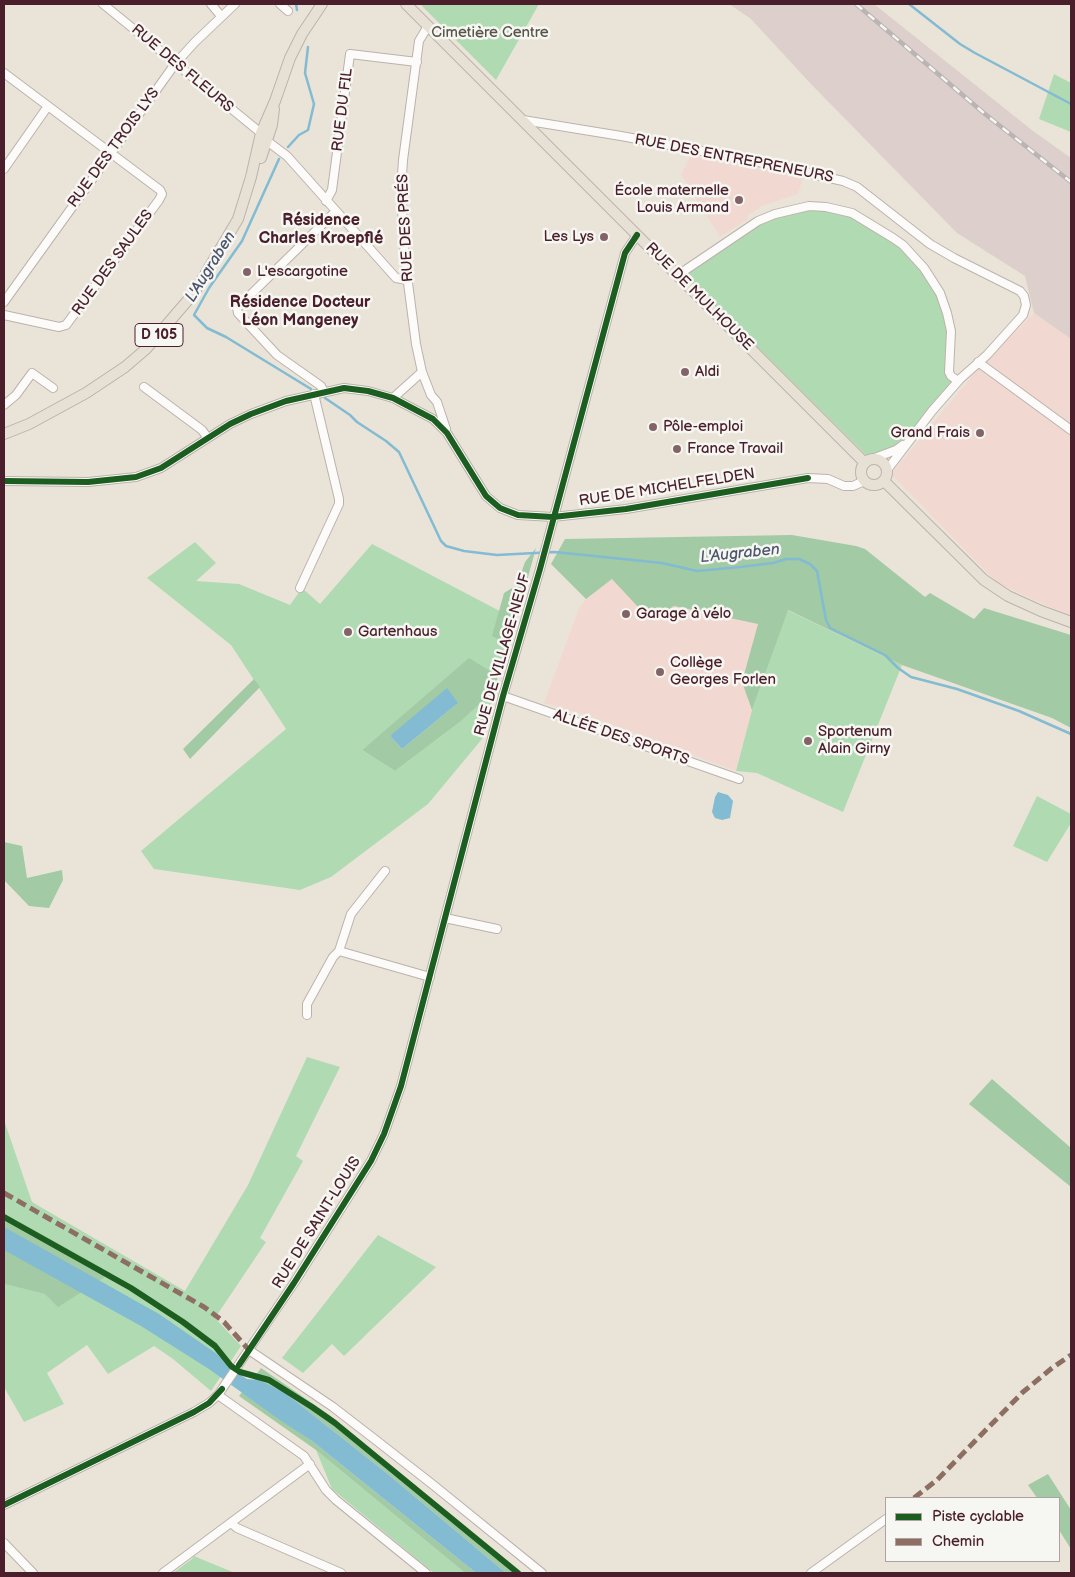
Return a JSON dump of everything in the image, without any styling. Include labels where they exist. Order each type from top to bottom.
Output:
[{"type":"main road","name":"D 105","points":[[4,434],[29,424],[86,393],[125,366],[146,349],[194,293],[238,219],[290,58],[302,34],[322,4]]},
{"type":"main road","name":"RUE DE MULHOUSE","points":[[406,4],[637,235],[869,461]]},
{"type":"main road","points":[[876,459],[884,463],[887,470],[884,481],[874,485],[864,481],[861,470],[869,461],[876,459]]},
{"type":"main road","points":[[884,481],[984,580],[1008,596],[1041,612],[1071,622]]},
{"type":"street","name":"RUE DES FLEURS","points":[[103,4],[286,156],[336,211],[382,255],[396,278],[407,280]]},
{"type":"street","points":[[211,4],[221,16]]},
{"type":"street","name":"RUE DES TROIS LYS","points":[[4,302],[175,64],[235,4]]},
{"type":"street","points":[[280,4],[288,11]]},
{"type":"street","name":"RUE DES PRÉS","points":[[428,26],[419,41],[403,160],[401,190],[407,280],[416,344],[422,372],[437,402],[447,433]]},
{"type":"street","name":"RUE DU FIL","points":[[326,200],[332,190],[350,54],[417,62]]},
{"type":"street","points":[[4,73],[111,154]]},
{"type":"street","points":[[4,169],[48,106]]},
{"type":"street","name":"RUE DES ENTREPRENEURS","points":[[523,120],[745,159],[850,184],[930,244],[954,258],[1016,287],[1024,296],[1026,305],[1023,315],[958,381],[887,470]]},
{"type":"street","name":"RUE DES SAULES","points":[[4,315],[59,327],[66,325],[160,198],[162,194],[160,190],[111,154]]},
{"type":"street","points":[[678,275],[758,221],[775,214],[809,206],[826,207],[852,213],[903,246],[924,268],[940,293],[951,331],[949,372],[958,381]]},
{"type":"street","points":[[324,392],[321,386],[277,355],[238,313],[237,308],[336,211]]},
{"type":"street","name":"RUE DE VILLAGE-NEUF","points":[[401,1086],[503,696],[546,546],[625,253],[637,235]]},
{"type":"street","points":[[978,362],[1071,430]]},
{"type":"street","points":[[393,398],[422,372]]},
{"type":"street","points":[[4,405],[16,395],[32,373],[53,388]]},
{"type":"street","points":[[144,387],[202,430],[207,437]]},
{"type":"street","name":"RUE DE MICHELFELDEN","points":[[4,481],[88,482],[136,477],[161,468],[207,437],[251,414],[286,401],[344,388],[368,391],[393,398],[433,419],[447,433],[480,489],[492,502],[513,514],[532,517],[553,517],[626,509],[808,478],[828,479],[844,486],[853,486],[864,481]]},
{"type":"street","points":[[300,588],[340,499],[314,394]]},
{"type":"street","points":[[433,419],[437,402]]},
{"type":"street","name":"RUE DES ENTREPRENEURS","points":[[869,461],[896,450],[910,439]]},
{"type":"street","name":"ALLÉE DES SPORTS","points":[[503,696],[739,779]]},
{"type":"street","points":[[307,1015],[307,1004],[333,957],[339,951],[351,914],[385,872]]},
{"type":"street","points":[[445,918],[497,929]]},
{"type":"street","points":[[339,951],[430,978]]},
{"type":"street","name":"RUE DE SAINT-LOUIS","points":[[220,1392],[294,1283],[371,1161],[384,1134],[401,1086]]},
{"type":"street","points":[[249,1350],[332,1407],[377,1441],[542,1573]]},
{"type":"street","points":[[4,1505],[194,1412],[220,1392],[304,1456],[326,1490],[336,1500],[426,1573]]},
{"type":"street","points":[[163,1573],[310,1464]]},
{"type":"street","points":[[811,1573],[885,1520]]},
{"type":"street","points":[[231,1523],[237,1528],[342,1573]]},
{"type":"street","points":[[4,1543],[33,1573]]},
{"type":"shaded area","points":[[729,4],[874,4],[1033,131],[1071,158],[1071,339],[1034,313],[1025,276],[957,233],[811,84],[751,19]]},
{"type":"shaded area","name":"École maternelle Louis Armand","points":[[691,155],[803,178],[798,194],[762,206],[747,216],[748,219],[720,237],[681,174]]},
{"type":"shaded area","points":[[1034,313],[1071,339],[1071,617],[996,582],[891,474],[977,370]]},
{"type":"shaded area","name":"Collège Georges Forlen","points":[[612,579],[674,606],[787,610],[752,710],[736,771],[586,715],[544,703],[579,608],[586,599]]},
{"type":"green space","name":"Cimetière Centre","points":[[420,4],[539,4],[496,80]]},
{"type":"green space","points":[[1054,74],[1071,83],[1071,132],[1039,119]]},
{"type":"green space","points":[[791,209],[840,210],[881,229],[924,268],[947,313],[949,372],[958,381],[910,439],[879,454],[867,456],[681,271],[758,221]]},
{"type":"green space","points":[[792,535],[865,549],[925,597],[930,593],[974,619],[984,608],[1071,635],[1071,728],[1052,718],[902,665],[788,610],[752,710],[742,682],[758,624],[674,606],[651,621],[612,579],[586,599],[551,564],[565,539]]},
{"type":"green space","points":[[195,542],[216,563],[196,581],[239,584],[290,605],[302,588],[320,604],[372,544],[513,618],[498,676],[469,659],[362,750],[395,771],[460,722],[494,691],[482,739],[428,804],[331,877],[300,890],[154,869],[141,851],[286,729],[231,645],[147,578]]},
{"type":"green space","points":[[536,548],[510,642],[502,641],[492,636],[504,593],[517,585],[525,562]]},
{"type":"green space","name":"Sportenum Alain Girny","points":[[787,610],[902,665],[843,812],[757,773],[736,771],[752,710]]},
{"type":"green space","points":[[469,658],[498,676],[494,691],[460,722],[395,771],[362,750]],"holes":[[[458,703],[402,749],[390,736]]]},
{"type":"green space","points":[[254,679],[260,687],[190,759],[183,749]]},
{"type":"green space","points":[[1037,796],[1071,814],[1071,823],[1047,862],[1013,846]]},
{"type":"green space","points":[[4,842],[22,846],[27,878],[62,870],[63,880],[49,908],[29,906],[4,880]]},
{"type":"green space","points":[[307,1057],[340,1067],[296,1156],[303,1161],[260,1238],[266,1242],[215,1318],[241,1346],[211,1391],[173,1359],[154,1346],[108,1374],[87,1345],[47,1373],[64,1404],[24,1422],[4,1387],[4,1284],[46,1294],[110,1273],[4,1213],[4,1120],[32,1202],[185,1291],[248,1185]]},
{"type":"green space","points":[[992,1079],[1071,1148],[1071,1187],[969,1104]]},
{"type":"green space","points":[[4,1213],[111,1273],[58,1307],[45,1294],[4,1284]]},
{"type":"green space","points":[[378,1235],[436,1267],[344,1356],[332,1344],[303,1373],[282,1358]]},
{"type":"green space","points":[[261,1368],[328,1414],[519,1573],[506,1573],[389,1475],[284,1392],[253,1379]]},
{"type":"green space","points":[[242,1392],[312,1441],[476,1573],[465,1573],[316,1450],[239,1396]]},
{"type":"green space","points":[[316,1450],[465,1573],[434,1573],[332,1489]]},
{"type":"green space","points":[[1048,1474],[1071,1510],[1071,1549],[1060,1532],[1060,1497],[1036,1497],[1028,1485]]},
{"type":"green space","points":[[194,1556],[235,1573],[173,1573]]},
{"type":"water","points":[[447,688],[458,703],[402,749],[390,736]]},
{"type":"water","points":[[718,792],[728,795],[733,801],[730,818],[722,820],[715,818],[712,812]]},
{"type":"water","points":[[4,1227],[159,1314],[217,1354],[229,1368],[247,1379],[258,1380],[284,1392],[389,1475],[506,1573],[476,1573],[312,1441],[209,1369],[141,1326],[4,1250]]},
{"type":"waterway","name":"L'Augraben","points":[[296,4],[297,10]]},
{"type":"waterway","points":[[909,4],[960,44],[1071,104]]},
{"type":"waterway","name":"L'Augraben","points":[[288,147],[299,135],[308,130],[314,104],[305,73],[308,47]]},
{"type":"waterway","name":"L'Augraben","points":[[279,159],[242,241],[209,288],[194,315],[207,328],[226,337],[311,389]]},
{"type":"waterway","name":"L'Augraben","points":[[325,398],[399,452],[441,541],[446,546],[464,551],[497,555],[554,552],[662,563],[697,571],[773,563],[786,559],[799,559],[810,564],[817,571],[826,620],[830,628],[885,655],[898,668],[911,677],[957,689],[1019,711],[1071,734]]},
{"type":"railway","points":[[856,4],[985,114],[1071,182]]},
{"type":"marked path","points":[[4,1193],[204,1307],[224,1322],[249,1350]]},
{"type":"marked path","points":[[915,1497],[937,1480],[1023,1392],[1071,1355]]},
{"type":"cycle path","points":[[239,1365],[294,1283],[371,1161],[384,1134],[401,1086],[503,696],[540,569],[625,253],[637,235]]},
{"type":"cycle path","points":[[4,481],[88,482],[136,477],[161,468],[230,424],[251,414],[286,401],[344,388],[368,391],[393,398],[433,419],[447,433],[486,496],[500,508],[518,515],[553,517],[626,509],[808,478]]},
{"type":"cycle path","points":[[4,1217],[131,1288],[183,1322],[215,1346],[231,1366],[240,1372],[269,1380],[312,1407],[335,1423],[518,1573]]},
{"type":"cycle path","points":[[4,1505],[194,1412],[209,1403],[222,1389]]},
{"type":"place","name":"École maternelle Louis Armand","points":[[739,200]]},
{"type":"place","name":"Les Lys","points":[[604,237]]},
{"type":"place","name":"L'escargotine","points":[[247,272]]},
{"type":"place","name":"Aldi","points":[[685,372]]},
{"type":"place","name":"Pôle-emploi","points":[[653,427]]},
{"type":"place","name":"Grand Frais","points":[[980,433]]},
{"type":"place","name":"France Travail","points":[[677,449]]},
{"type":"place","name":"Garage à vélo","points":[[626,614]]},
{"type":"place","name":"Gartenhaus","points":[[348,632]]},
{"type":"place","name":"Collège Georges Forlen","points":[[660,672]]},
{"type":"place","name":"Sportenum Alain Girny","points":[[808,741]]},
{"type":"district","name":"Résidence Charles Kroepflé","points":[[321,230]]},
{"type":"district","name":"Résidence Docteur Léon Mangeney","points":[[300,312]]}]
